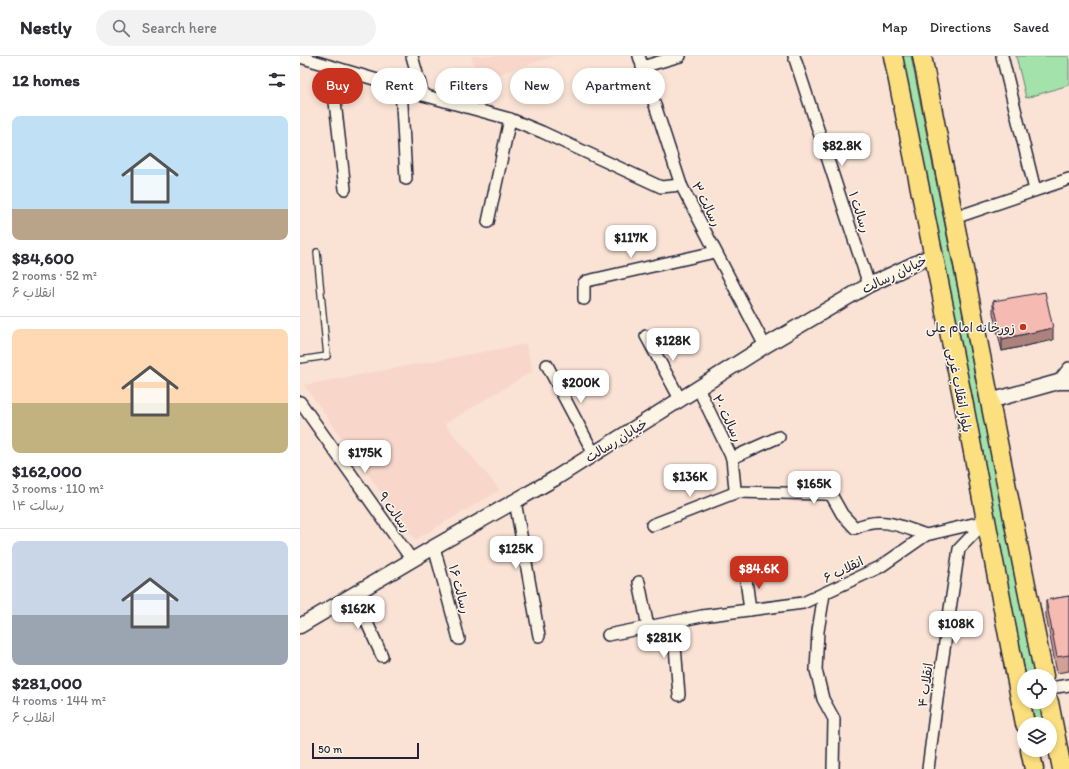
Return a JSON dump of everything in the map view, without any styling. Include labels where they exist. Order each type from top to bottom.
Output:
[{"type":"main road","name":"بلوار انقلاب غربی","points":[[892,56],[986,521],[1024,717]]},
{"type":"main road","name":"بلوار انقلاب غربی","points":[[922,56],[1043,669]]},
{"type":"main road","points":[[1050,709],[1062,769]]},
{"type":"main road","points":[[1031,757],[1034,769]]},
{"type":"street","points":[[412,56],[415,68]]},
{"type":"street","points":[[641,61],[680,56]]},
{"type":"street","name":"رسالت ۱","points":[[794,56],[869,285]]},
{"type":"street","points":[[1002,56],[1035,190]]},
{"type":"street","points":[[300,57],[371,78]]},
{"type":"street","name":"رسالت ۳","points":[[641,61],[681,185],[765,346]]},
{"type":"street","points":[[331,67],[345,189]]},
{"type":"street","points":[[427,96],[510,119],[542,132],[661,187],[681,185]]},
{"type":"street","points":[[402,104],[406,179]]},
{"type":"street","points":[[488,222],[510,119]]},
{"type":"street","points":[[954,218],[1069,179]]},
{"type":"street","points":[[584,299],[583,286],[587,281],[715,252]]},
{"type":"street","name":"خیابان رسالت","points":[[300,626],[434,547],[554,479],[765,346],[869,285],[933,255]]},
{"type":"street","points":[[646,336],[680,399]]},
{"type":"street","points":[[547,365],[594,454]]},
{"type":"street","points":[[990,401],[1063,382],[1069,368]]},
{"type":"street","name":"رسالت ۲۰","points":[[698,388],[732,458],[779,438]]},
{"type":"street","name":"رسالت ۹","points":[[300,402],[412,560]]},
{"type":"street","points":[[732,458],[736,492]]},
{"type":"street","points":[[652,525],[736,492],[826,494],[831,495],[842,514],[855,528],[864,524],[881,522],[900,526],[926,535]]},
{"type":"street","points":[[515,501],[539,636]]},
{"type":"street","name":"انقلاب ۶","points":[[608,635],[702,616],[803,604],[880,567],[926,535],[986,521]]},
{"type":"street","name":"انقلاب ۴","points":[[928,769],[959,549],[986,521]]},
{"type":"street","name":"رسالت ۱۶","points":[[434,547],[459,639]]},
{"type":"street","points":[[745,572],[750,610]]},
{"type":"street","points":[[639,582],[648,627]]},
{"type":"street","points":[[354,594],[382,656]]},
{"type":"street","points":[[824,594],[818,631],[816,670],[823,699],[834,719],[833,769]]},
{"type":"street","points":[[673,622],[679,695]]},
{"type":"street","points":[[1057,687],[1069,685]]},
{"type":"lane","points":[[300,360],[327,356],[317,252]]},
{"type":"shaded area","points":[[471,56],[555,56],[517,68],[510,68],[510,70],[502,73],[502,68],[488,68],[487,65],[475,68]]},
{"type":"shaded area","points":[[526,344],[533,371],[445,424],[500,490],[415,540],[304,385]]},
{"type":"green space","points":[[902,56],[911,56],[1034,669],[1025,669]]},
{"type":"green space","points":[[1016,56],[1069,56],[1069,85],[1026,98]]},
{"type":"green space","points":[[1033,709],[1041,709],[1043,717],[1034,717]]},
{"type":"building","name":"زورخانه امام علی","points":[[1045,292],[1053,328],[1002,339],[993,301]]},
{"type":"building","points":[[1069,596],[1069,655],[1057,657],[1046,600]]},
{"type":"place","name":"زورخانه امام علی","points":[[1023,327]]}]
